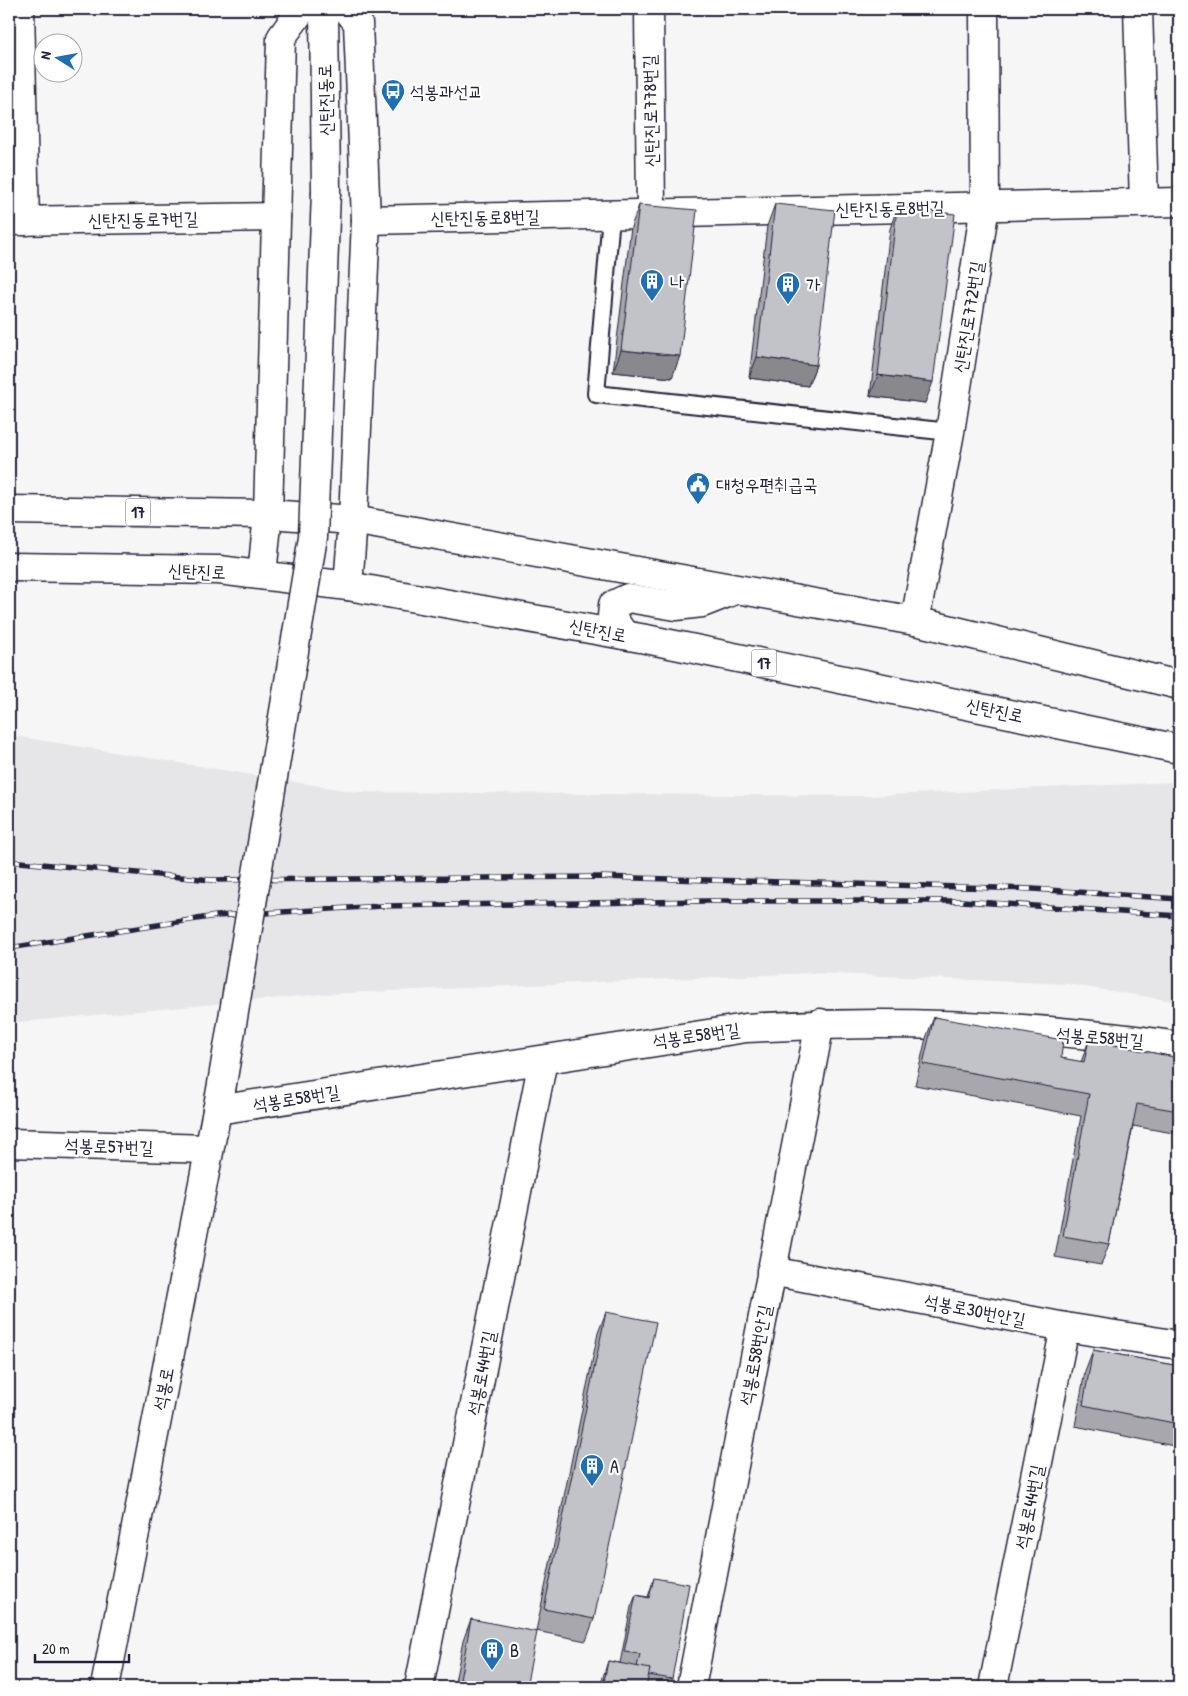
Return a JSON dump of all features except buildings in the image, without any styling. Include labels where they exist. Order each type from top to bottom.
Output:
[{"type":"street","points":[[17,221],[20,9]]},
{"type":"street","points":[[262,575],[268,514],[281,38],[302,9]]},
{"type":"street","name":"신탄진동로","points":[[219,1100],[314,537],[326,192],[324,9]]},
{"type":"street","points":[[347,9],[358,23],[366,220],[353,520],[348,586]]},
{"type":"street","name":"신탄진로778번길","points":[[649,9],[651,213]]},
{"type":"street","name":"신탄진로772번길","points":[[915,621],[950,432],[985,206],[984,9]]},
{"type":"street","points":[[1138,9],[1144,202]]},
{"type":"street","name":"신탄진동로8번길","points":[[366,220],[1179,202]]},
{"type":"street","name":"신탄진동로7번길","points":[[17,221],[276,217]]},
{"type":"street","name":"17","points":[[9,510],[268,514],[353,520],[915,621],[1179,685]]},
{"type":"street","name":"신탄진로","points":[[9,567],[219,570],[348,586],[624,635],[1179,749]]},
{"type":"street","points":[[624,635],[612,617],[612,605],[628,598],[676,606],[702,603],[736,590]]},
{"type":"street","name":"석봉로58번길","points":[[219,1100],[543,1060],[746,1028],[820,1023],[967,1026],[1137,1040],[1179,1046]]},
{"type":"street","name":"석봉로58번안길","points":[[691,1687],[820,1023]]},
{"type":"street","name":"석봉로44번길","points":[[419,1687],[543,1060]]},
{"type":"street","name":"석봉로","points":[[105,1687],[219,1100]]},
{"type":"street","name":"석봉로57번길","points":[[9,1144],[209,1149]]},
{"type":"street","name":"석봉로30번안길","points":[[772,1271],[1065,1327],[1179,1346]]},
{"type":"street","name":"석봉로44번길","points":[[993,1687],[1065,1327]]},
{"type":"lane","points":[[611,214],[596,394],[950,432]]},
{"type":"shaded area","points":[[9,735],[356,792],[868,796],[1174,782],[1179,787],[1179,1002],[1067,984],[812,973],[323,994],[9,1023]]},
{"type":"railway","points":[[9,861],[212,880],[599,877],[1033,889],[1179,899]]},
{"type":"railway","points":[[9,948],[216,916],[382,906],[707,901],[962,901],[1179,916]]},
{"type":"place","name":"석봉과선교","points":[[393,112]]},
{"type":"place","name":"나","points":[[652,302]]},
{"type":"place","name":"가","points":[[788,305]]},
{"type":"place","name":"대청우편취급국","points":[[698,505]]},
{"type":"place","name":"A","points":[[592,1487]]},
{"type":"place","name":"B","points":[[492,1671]]}]
